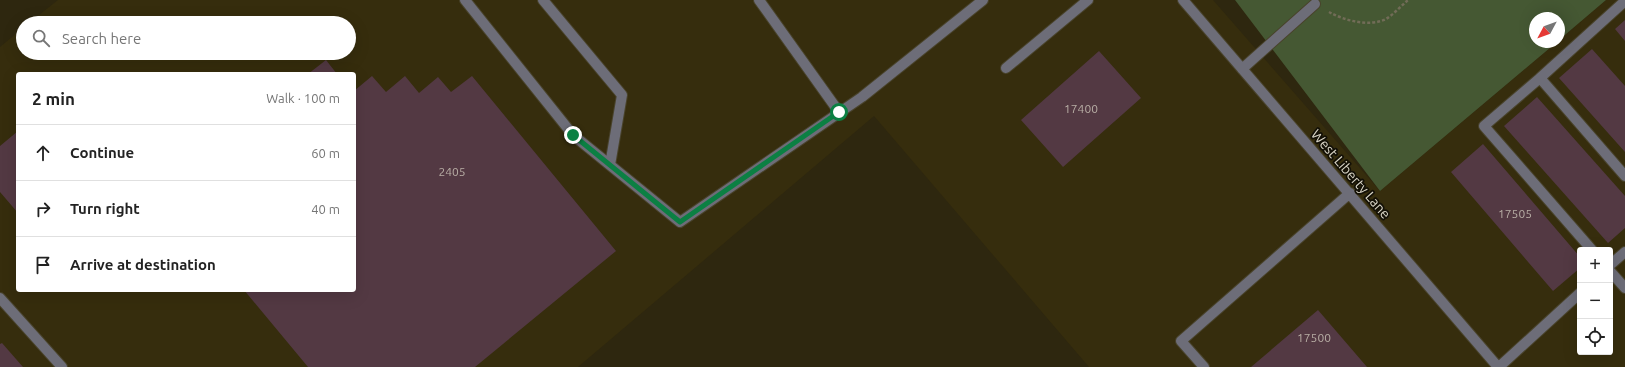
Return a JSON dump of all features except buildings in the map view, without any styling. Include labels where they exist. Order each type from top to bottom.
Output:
[{"type":"street","points":[[465,0],[573,135],[680,222],[862,97],[983,0]]},
{"type":"street","points":[[543,0],[622,95],[610,165]]},
{"type":"street","points":[[759,0],[839,112]]},
{"type":"street","points":[[1006,68],[1088,0]]},
{"type":"street","name":"West Liberty Lane","points":[[1183,0],[1499,367]]},
{"type":"street","points":[[1589,247],[1484,126],[1540,78],[1625,1]]},
{"type":"street","points":[[1242,69],[1315,4]]},
{"type":"street","points":[[1540,78],[1625,176]]},
{"type":"street","points":[[1204,367],[1181,341],[1350,193]]},
{"type":"street","points":[[1613,262],[1625,252]]},
{"type":"street","points":[[1613,274],[1625,288]]},
{"type":"street","points":[[1499,367],[1577,296]]},
{"type":"street","points":[[0,298],[62,367]]},
{"type":"path","points":[[1315,4],[1336,16],[1367,23],[1386,19],[1408,0]]},
{"type":"shaded area","points":[[58,0],[1213,0],[1380,191],[1550,48],[1565,48],[1565,35],[1606,0],[1625,0],[1625,367],[1089,367],[874,116],[578,367],[0,367],[0,47],[16,34],[16,60],[356,60],[356,16],[38,16]]},
{"type":"green space","points":[[1235,0],[1606,0],[1565,35],[1565,12],[1529,12],[1529,48],[1550,48],[1380,191]]},
{"type":"route","points":[[573,135],[680,222],[839,112]]}]
